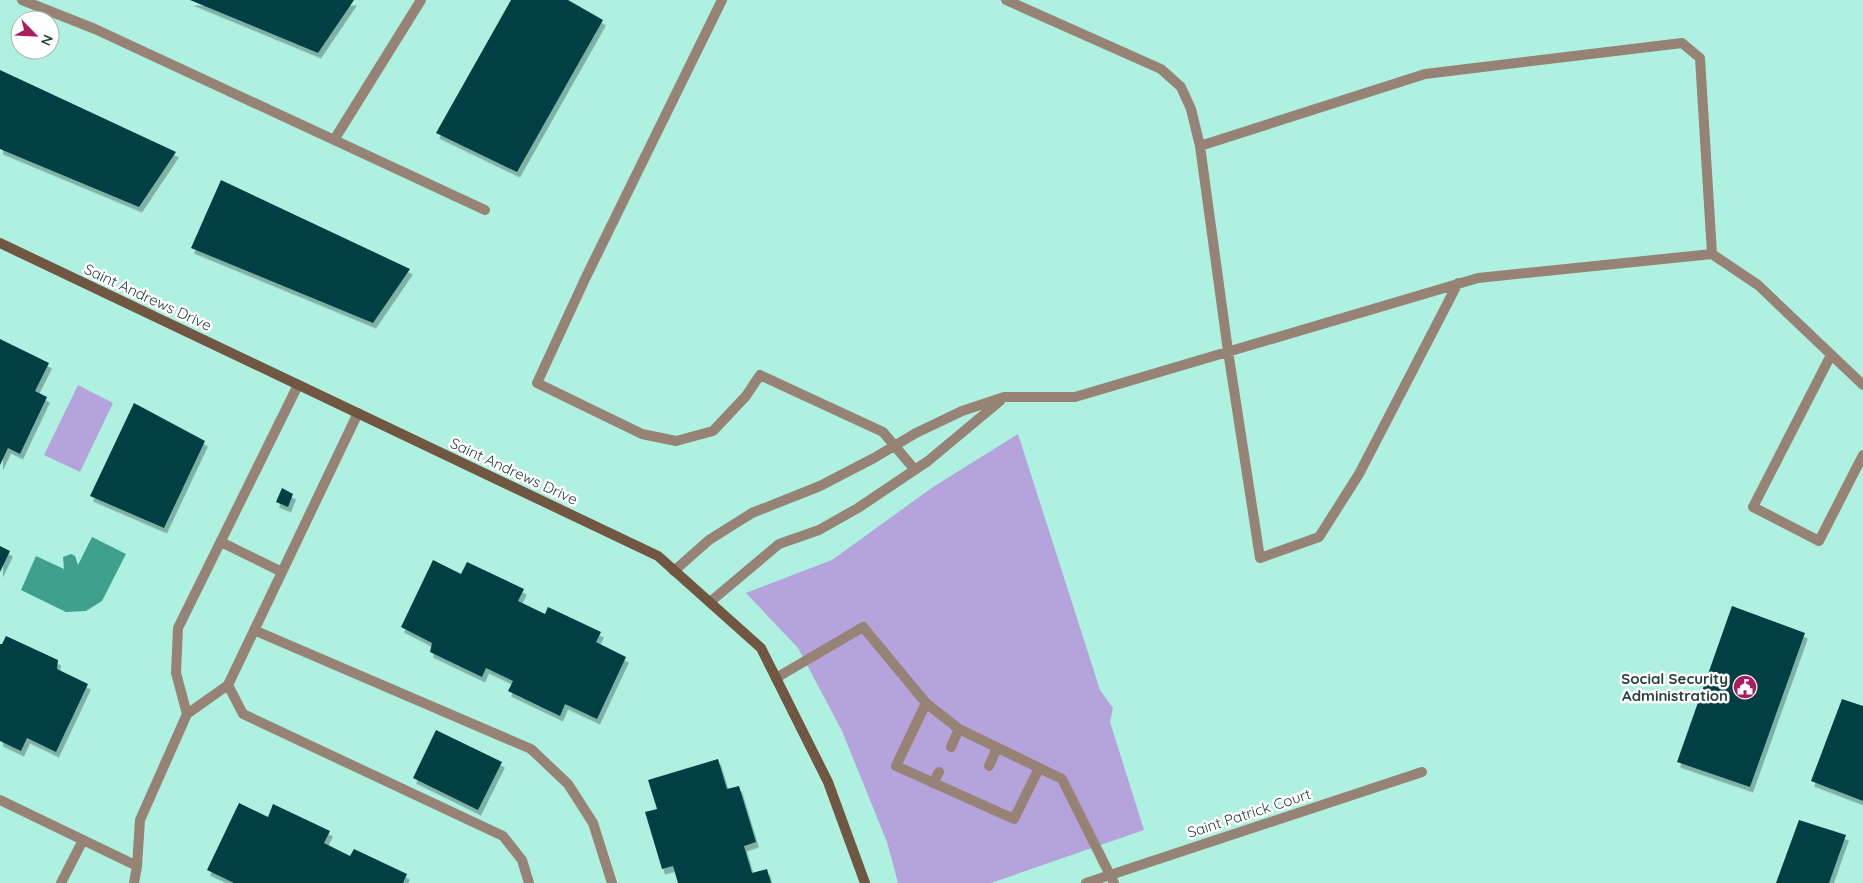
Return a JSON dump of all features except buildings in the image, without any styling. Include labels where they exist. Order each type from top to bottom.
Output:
[{"type":"street","points":[[22,0],[95,29],[485,210]]},
{"type":"street","points":[[334,140],[420,0]]},
{"type":"street","points":[[722,0],[585,279],[537,383],[642,434],[676,441],[714,431],[746,396],[760,375],[883,432],[915,470]]},
{"type":"street","points":[[1006,0],[1161,69],[1181,87],[1191,108],[1200,146],[1228,352],[1260,558],[1319,537],[1359,474],[1458,284]]},
{"type":"street","points":[[1200,146],[1425,74],[1682,43],[1700,58],[1712,254]]},
{"type":"street","name":"Saint Andrews Drive","points":[[0,243],[658,556],[761,648],[828,782],[865,883]]},
{"type":"street","points":[[674,571],[709,540],[752,514],[820,486],[874,458],[916,433],[962,411],[1004,397],[1075,396],[1478,278],[1712,254],[1758,285],[1863,385]]},
{"type":"street","points":[[1831,355],[1753,507],[1819,540],[1863,455]]},
{"type":"street","points":[[187,714],[176,673],[178,628],[298,385]]},
{"type":"street","points":[[710,602],[779,544],[819,530],[858,508],[915,470],[1004,397]]},
{"type":"street","points":[[134,883],[140,820],[187,714],[228,685],[358,414]]},
{"type":"street","points":[[221,542],[282,572]]},
{"type":"street","points":[[776,678],[863,627],[926,703],[959,729],[1062,779],[1112,879]]},
{"type":"street","points":[[254,630],[531,749],[568,784],[593,823],[612,883]]},
{"type":"street","points":[[228,685],[243,714],[503,836],[522,860],[529,883]]},
{"type":"street","points":[[926,703],[896,766],[933,783],[975,797],[1014,819],[1039,768]]},
{"type":"street","points":[[951,747],[959,729]]},
{"type":"street","points":[[989,766],[998,748]]},
{"type":"street","points":[[933,783],[939,772]]},
{"type":"street","name":"Saint Patrick Court","points":[[1086,883],[1112,879],[1422,772]]},
{"type":"street","points":[[0,800],[137,866]]},
{"type":"street","points":[[62,883],[83,840]]},
{"type":"shaded area","points":[[78,385],[113,403],[80,472],[44,455]]},
{"type":"shaded area","points":[[1018,434],[1100,690],[1113,708],[1110,722],[1144,830],[991,883],[898,883],[887,842],[842,731],[798,648],[746,593],[832,560],[933,487]]},
{"type":"shaded area","points":[[92,537],[126,554],[102,601],[86,611],[66,612],[21,590],[36,556],[64,569],[63,557],[71,554],[75,556],[78,565]]},
{"type":"place","name":"Social Security Administration","points":[[1745,687]]}]
